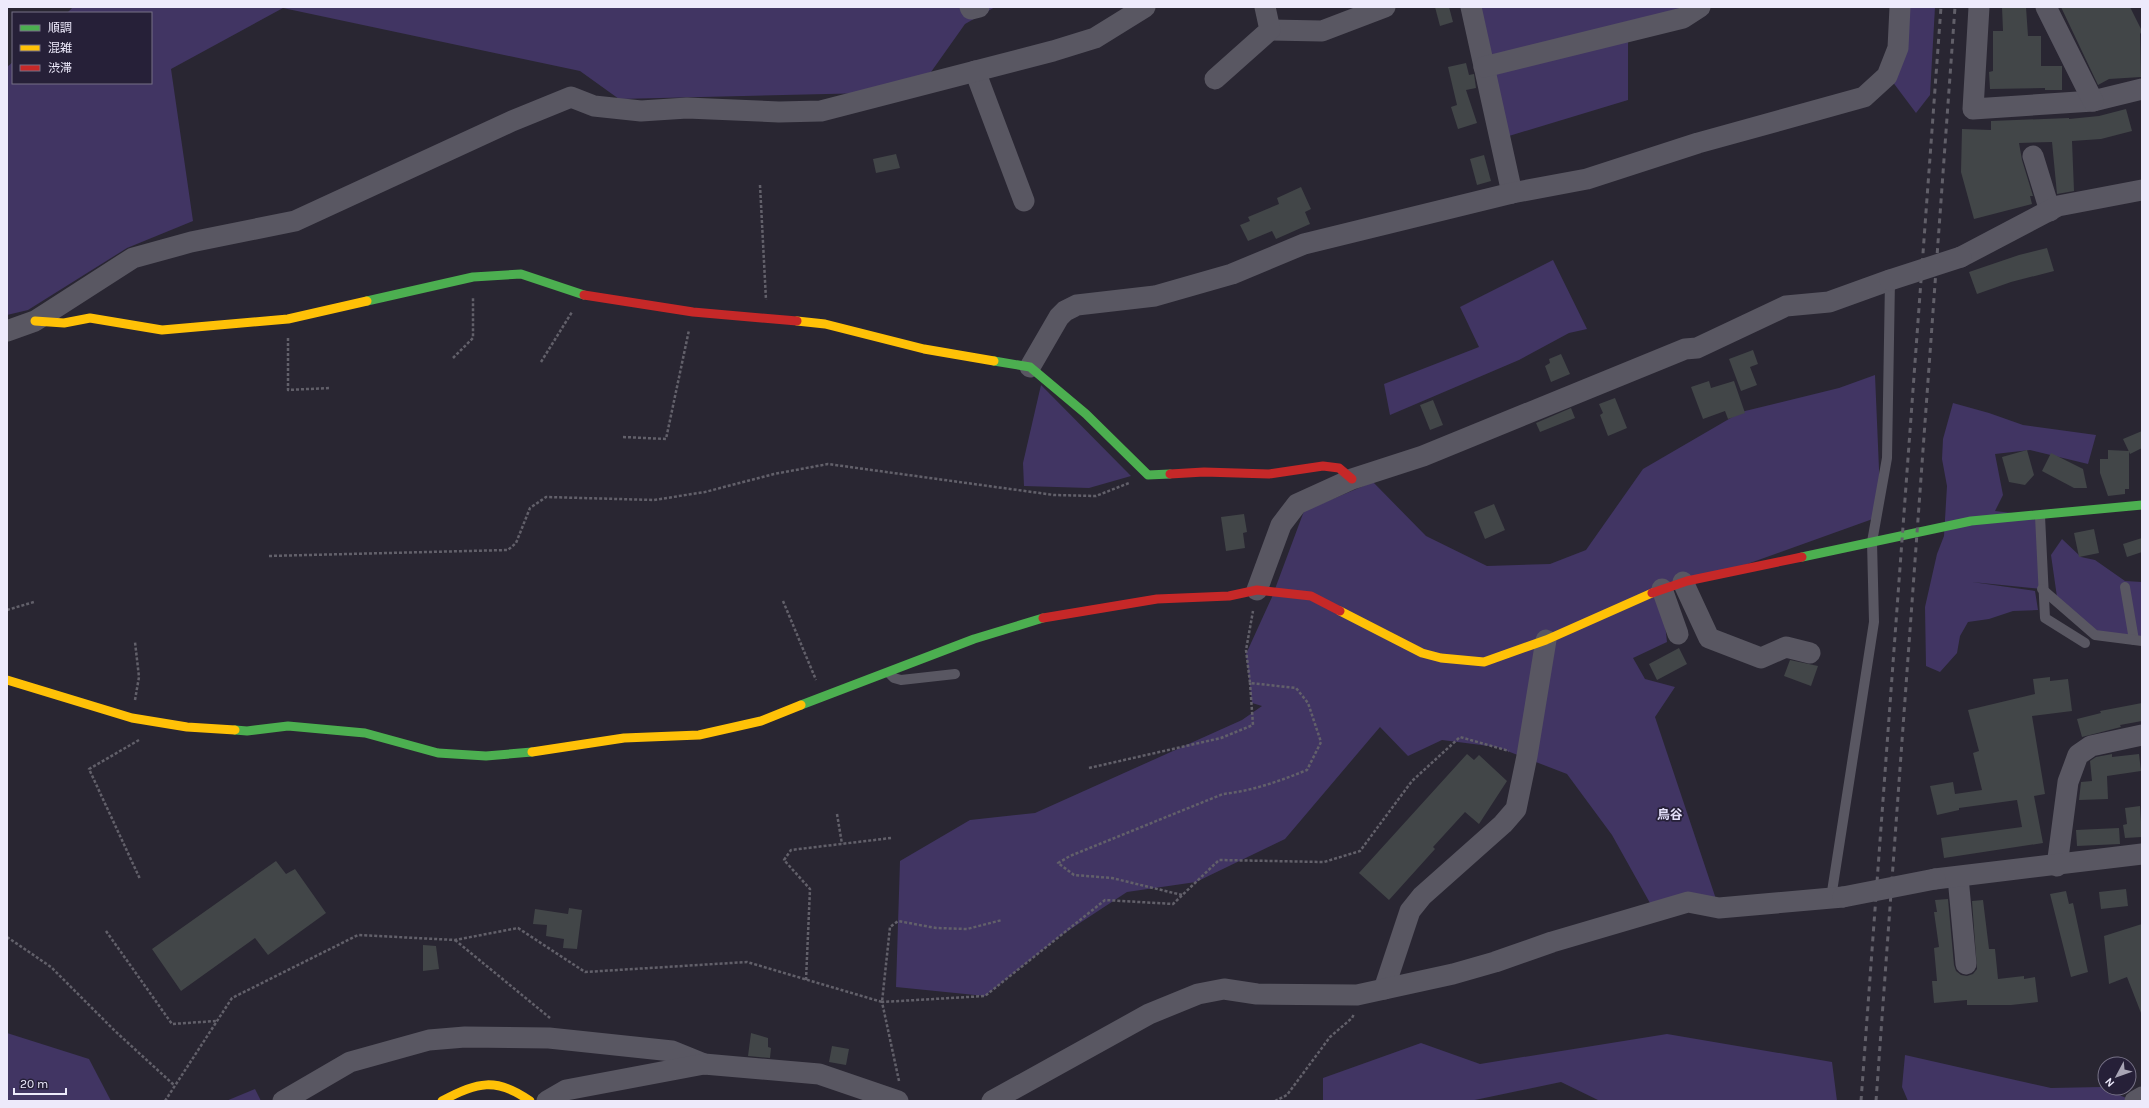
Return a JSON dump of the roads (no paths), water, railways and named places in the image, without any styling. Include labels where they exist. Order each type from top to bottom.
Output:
[{"type":"street","points":[[970,7],[971,9],[979,7]]},
{"type":"street","points":[[7,331],[35,321],[133,258],[191,242],[295,222],[512,121],[571,97],[594,106],[641,111],[687,108],[779,112],[821,111],[1053,51],[1095,38],[1145,7]]},
{"type":"street","points":[[1265,7],[1270,30]]},
{"type":"street","points":[[1215,80],[1270,30],[1322,31],[1385,7]]},
{"type":"street","points":[[1471,7],[1512,193]]},
{"type":"street","points":[[1484,67],[1682,18],[1700,7]]},
{"type":"street","points":[[1030,367],[1059,317],[1065,311],[1077,305],[1155,296],[1232,274],[1304,244],[1512,193],[1588,179],[1698,143],[1864,96],[1887,76],[1898,48],[1900,7]]},
{"type":"street","points":[[1979,7],[1973,109],[2093,101],[2142,89]]},
{"type":"street","points":[[2046,7],[2093,101]]},
{"type":"street","points":[[975,71],[1024,201]]},
{"type":"street","points":[[2033,156],[2050,211]]},
{"type":"street","points":[[1257,590],[1281,525],[1297,504],[1352,479],[1423,456],[1685,349],[1697,348],[1786,306],[1829,302],[1961,257],[2058,206],[2142,190]]},
{"type":"street","points":[[35,321],[64,323],[90,318],[162,330],[288,319],[473,277],[520,274],[583,295],[693,312],[825,324],[924,349],[1030,367],[1086,414],[1148,475],[1204,472],[1269,474],[1323,466],[1339,468],[1352,479]]},
{"type":"street","points":[[7,680],[132,718],[187,727],[247,731],[288,726],[365,732],[438,753],[486,756],[516,754],[624,738],[699,735],[761,721],[974,640],[1046,617],[1157,599],[1229,596],[1257,590],[1311,596],[1422,653],[1441,658],[1484,662],[1546,640],[1662,589],[1684,582],[1971,521],[2142,506]]},
{"type":"street","points":[[1684,582],[1709,638],[1761,658],[1786,647],[1810,653]]},
{"type":"street","points":[[1662,589],[1678,634]]},
{"type":"street","points":[[1384,989],[1410,911],[1422,896],[1503,824],[1516,808],[1527,756],[1546,640]]},
{"type":"street","points":[[2057,866],[2068,782],[2078,755],[2091,746],[2142,735]]},
{"type":"street","points":[[992,1101],[1148,1014],[1198,994],[1224,989],[1257,994],[1362,994],[1453,974],[1495,962],[1552,942],[1688,902],[1719,908],[1837,898],[1935,879],[2057,866],[2142,854]]},
{"type":"street","points":[[1958,877],[1966,964]]},
{"type":"street","points":[[283,1101],[350,1062],[429,1040],[465,1037],[549,1038],[672,1051],[704,1064]]},
{"type":"street","points":[[547,1101],[566,1090],[704,1064],[819,1074],[899,1093]]},
{"type":"street","points":[[442,1101],[460,1090],[489,1082],[519,1092],[530,1101]]},
{"type":"street","points":[[2135,1101],[2142,1097]]},
{"type":"lane","points":[[1837,898],[1874,622],[1872,542],[1887,458],[1890,280]]},
{"type":"lane","points":[[2040,516],[2042,589],[2045,618],[2085,643]]},
{"type":"lane","points":[[2042,589],[2095,635],[2138,640],[2125,587]]},
{"type":"lane","points":[[888,672],[894,678],[901,680],[955,674]]},
{"type":"railway","points":[[1861,1101],[1941,7]]},
{"type":"railway","points":[[1876,1101],[1955,7]]},
{"type":"district","name":"鳥谷","points":[[1670,814]]}]
